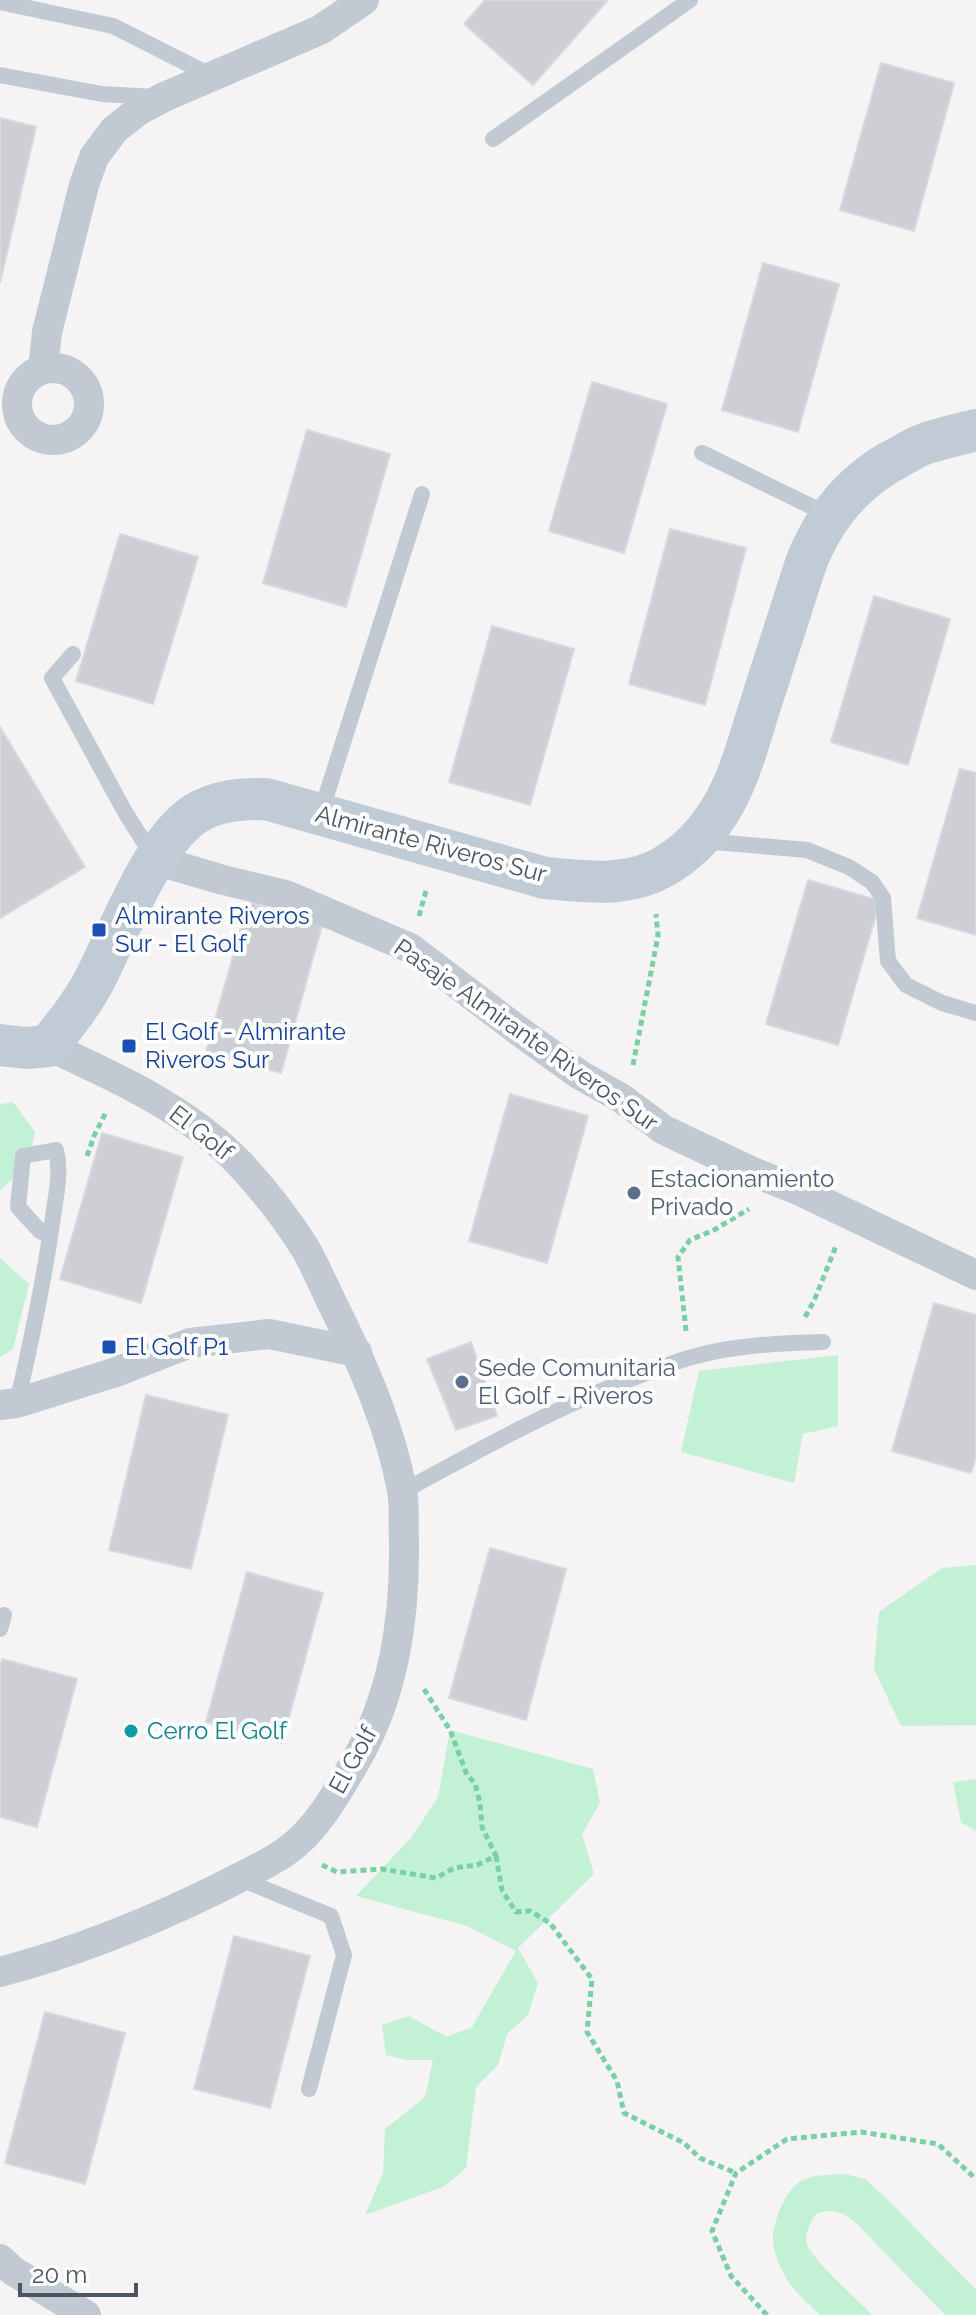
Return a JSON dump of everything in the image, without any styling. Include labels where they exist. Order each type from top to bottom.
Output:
[{"type":"street","points":[[43,369],[47,332],[84,185],[94,157],[114,130],[138,111],[164,97],[320,30],[364,0]]},
{"type":"street","name":"Almirante Riveros Sur","points":[[48,1046],[72,1017],[93,982],[155,860],[176,829],[214,804],[239,799],[266,799],[545,878],[620,882],[651,873],[680,855],[713,822],[727,798],[742,761],[806,563],[815,539],[830,515],[852,489],[881,466],[924,444],[976,430]]},
{"type":"street","name":"Pasaje Almirante Riveros Sur","points":[[155,860],[286,895],[410,948],[543,1049],[621,1098],[664,1130],[976,1275]]},
{"type":"street","points":[[0,1045],[27,1048],[48,1046]]},
{"type":"street","name":"El Golf","points":[[0,1972],[114,1936],[178,1908],[288,1850],[337,1793],[363,1748],[380,1710],[398,1649],[403,1607],[402,1492],[385,1426],[357,1352],[304,1248],[241,1165],[200,1129],[162,1102],[48,1046]]},
{"type":"street","points":[[8,1404],[116,1372],[190,1343],[269,1334],[357,1352]]},
{"type":"street","points":[[0,2259],[13,2271],[81,2314]]},
{"type":"lane","points":[[493,139],[690,0]]},
{"type":"lane","points":[[0,2],[113,26],[212,76]]},
{"type":"lane","points":[[0,75],[102,94],[164,97]]},
{"type":"lane","points":[[702,453],[830,515]]},
{"type":"lane","points":[[320,814],[422,494]]},
{"type":"lane","points":[[73,654],[52,678],[125,812],[155,860]]},
{"type":"lane","points":[[697,841],[807,850],[849,867],[872,882],[883,898],[888,961],[906,985],[942,1003],[976,1013]]},
{"type":"lane","points":[[8,1404],[36,1326],[50,1235],[60,1165],[56,1150],[23,1156],[18,1207],[40,1231],[50,1235]]},
{"type":"lane","points":[[402,1492],[603,1389],[697,1355],[778,1343],[823,1342]]},
{"type":"lane","points":[[238,1878],[331,1916],[344,1955],[309,2089]]},
{"type":"path","points":[[416,927],[430,878]]},
{"type":"path","points":[[635,1059],[658,936]]},
{"type":"path","points":[[94,1136],[107,1111]]},
{"type":"path","points":[[683,1360],[686,1333],[678,1257],[690,1240],[714,1230],[758,1203],[798,1190]]},
{"type":"path","points":[[778,1343],[803,1321],[849,1215]]},
{"type":"path","points":[[398,1649],[450,1730],[467,1775],[475,1783],[482,1827],[496,1856],[502,1890],[516,1912],[530,1911],[550,1923],[592,1979],[587,2032],[617,2081],[624,2113],[684,2143],[700,2158],[736,2173]]},
{"type":"path","points":[[288,1850],[337,1872],[382,1869],[436,1878],[454,1868],[477,1865],[496,1856]]},
{"type":"path","points":[[767,2315],[731,2276],[712,2231],[736,2173],[787,2139],[861,2132],[938,2144],[976,2179]]},
{"type":"green space","points":[[13,1102],[35,1132],[28,1164],[0,1191],[0,1104]]},
{"type":"green space","points":[[0,1258],[29,1284],[13,1349],[0,1357]]},
{"type":"green space","points":[[838,1355],[838,1426],[803,1434],[794,1483],[681,1452],[699,1371]]},
{"type":"green space","points":[[976,1565],[976,1725],[901,1726],[874,1669],[879,1612],[942,1568]]},
{"type":"green space","points":[[450,1730],[593,1769],[600,1803],[582,1834],[594,1874],[518,1948],[538,1983],[528,2015],[507,2034],[498,2065],[476,2087],[466,2168],[445,2186],[365,2215],[383,2173],[385,2129],[425,2097],[433,2060],[408,2060],[386,2055],[382,2025],[409,2016],[447,2037],[472,2027],[516,1951],[467,1926],[356,1896],[411,1838],[438,1797]]},
{"type":"green space","points":[[976,1779],[976,1831],[961,1822],[953,1782]]},
{"type":"green space","points":[[845,2174],[865,2179],[976,2290],[976,2315],[945,2315],[855,2222],[832,2211],[816,2214],[807,2232],[807,2244],[826,2270],[872,2315],[820,2315],[797,2293],[784,2274],[774,2247],[774,2226],[781,2208],[795,2185],[801,2181],[817,2176]]},
{"type":"building","points":[[485,0],[608,0],[533,85],[464,24]]},
{"type":"building","points":[[881,63],[954,83],[914,231],[840,210]]},
{"type":"building","points":[[0,118],[36,127],[0,283]]},
{"type":"building","points":[[763,263],[839,284],[798,432],[722,410]]},
{"type":"building","points":[[592,382],[667,404],[624,553],[549,531]]},
{"type":"building","points":[[307,430],[390,454],[346,607],[263,583]]},
{"type":"building","points":[[670,529],[746,548],[705,705],[629,684]]},
{"type":"building","points":[[120,534],[198,557],[153,704],[76,681]]},
{"type":"building","points":[[874,596],[950,619],[908,765],[831,742]]},
{"type":"building","points":[[492,626],[574,649],[530,805],[449,782]]},
{"type":"building","points":[[0,727],[85,867],[0,918]]},
{"type":"building","points":[[960,769],[976,773],[976,935],[917,918]]},
{"type":"building","points":[[808,880],[880,901],[838,1045],[766,1024]]},
{"type":"building","points":[[248,902],[323,922],[281,1073],[206,1052]]},
{"type":"building","points":[[510,1094],[588,1116],[547,1263],[469,1241]]},
{"type":"building","points":[[102,1133],[183,1157],[141,1303],[60,1279]]},
{"type":"building","points":[[934,1303],[976,1315],[976,1457],[971,1473],[892,1451]]},
{"type":"building","points":[[471,1342],[497,1416],[456,1430],[427,1359]]},
{"type":"building","points":[[146,1395],[228,1415],[191,1569],[109,1550]]},
{"type":"building","points":[[490,1548],[566,1569],[526,1720],[449,1698]]},
{"type":"building","points":[[247,1572],[323,1593],[282,1743],[206,1722]]},
{"type":"building","points":[[2,1659],[77,1679],[37,1827],[0,1817]]},
{"type":"building","points":[[234,1936],[310,1956],[270,2108],[194,2089]]},
{"type":"building","points":[[45,2012],[125,2033],[85,2184],[5,2163]]},
{"type":"place","name":"Almirante Riveros Sur - El Golf","points":[[99,930]]},
{"type":"place","name":"El Golf - Almirante Riveros Sur","points":[[129,1046]]},
{"type":"place","name":"Estacionamiento Privado","points":[[634,1193]]},
{"type":"place","name":"El Golf P1","points":[[109,1347]]},
{"type":"place","name":"Sede Comunitaria El Golf - Riveros","points":[[462,1382]]},
{"type":"place","name":"Cerro El Golf","points":[[131,1731]]}]
